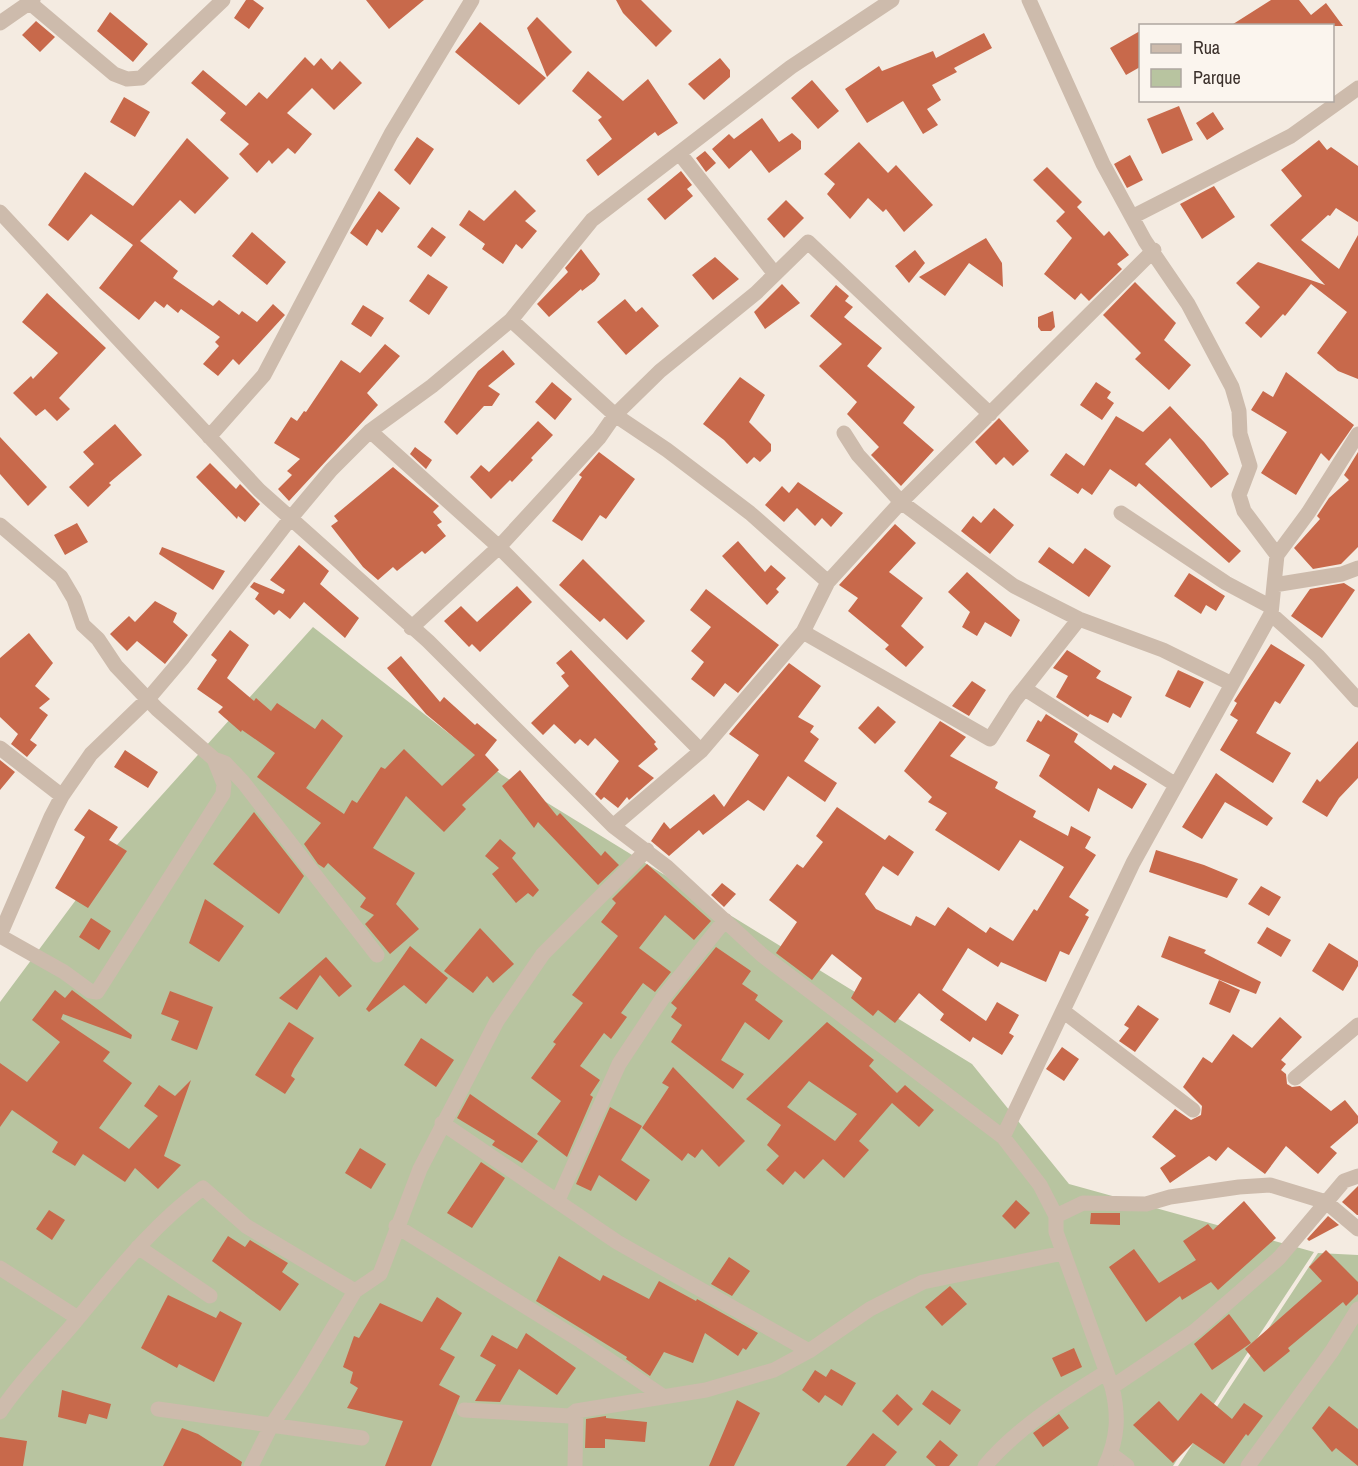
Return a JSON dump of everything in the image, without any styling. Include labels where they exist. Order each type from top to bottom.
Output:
[{"type":"street","points":[[0,23],[32,2],[114,74],[127,79],[141,78],[223,0]]},
{"type":"street","points":[[209,437],[264,375],[391,134],[472,0]]},
{"type":"street","points":[[243,782],[231,786],[223,794],[97,992],[90,991],[64,972],[0,936],[62,796],[91,754],[148,699],[331,470],[370,431],[432,386],[511,320],[592,220],[791,67],[892,0]]},
{"type":"street","points":[[1029,0],[1103,164],[1134,216],[1145,240],[1154,250],[1188,304],[1232,387],[1239,411],[1240,434],[1250,466],[1239,495],[1245,511],[1277,555]]},
{"type":"street","points":[[1134,216],[1291,135],[1358,88]]},
{"type":"street","points":[[680,154],[775,273]]},
{"type":"street","points":[[0,212],[209,437],[290,519],[428,641],[614,826],[646,850],[762,955],[1003,1137],[1040,1185],[1056,1216],[1056,1232],[1117,1410],[1117,1428],[1108,1460],[1127,1466]]},
{"type":"street","points":[[411,628],[499,547],[599,438],[615,415],[660,370],[756,293],[808,242],[990,414]]},
{"type":"street","points":[[614,826],[701,751],[803,632],[828,582],[901,502],[1154,250]]},
{"type":"street","points":[[511,320],[615,415],[667,450],[750,513],[828,582]]},
{"type":"street","points":[[370,431],[499,547],[701,751]]},
{"type":"street","points":[[844,433],[858,455],[901,502],[1014,586],[1079,620],[1163,650],[1232,684]]},
{"type":"street","points":[[1003,1137],[1133,863],[1271,610],[1277,555],[1308,513],[1358,434]]},
{"type":"street","points":[[1121,513],[1271,610],[1318,656],[1358,700]]},
{"type":"street","points":[[0,525],[61,577],[74,599],[82,625],[98,639],[116,666],[148,699],[214,759],[225,763],[243,782],[377,956]]},
{"type":"street","points":[[1274,585],[1342,574],[1358,568]]},
{"type":"street","points":[[803,632],[974,733],[990,740],[1025,688],[1079,620]]},
{"type":"street","points":[[1025,688],[1176,785]]},
{"type":"street","points":[[0,748],[62,796]]},
{"type":"street","points":[[214,759],[224,784],[223,794]]},
{"type":"street","points":[[251,1466],[271,1426],[303,1380],[355,1291],[380,1274],[396,1226],[442,1123],[497,1021],[543,954],[646,850]]},
{"type":"street","points":[[558,1200],[619,1064],[662,999],[725,920]]},
{"type":"street","points":[[1063,1011],[1193,1110]]},
{"type":"street","points":[[1295,1078],[1358,1024]]},
{"type":"street","points":[[442,1123],[617,1242],[809,1351]]},
{"type":"street","points":[[985,1466],[998,1450],[1040,1417],[1195,1331],[1279,1258],[1344,1181],[1358,1176]]},
{"type":"street","points":[[1056,1216],[1083,1203],[1146,1204],[1170,1197],[1270,1185],[1326,1202],[1358,1229]]},
{"type":"street","points":[[0,1412],[25,1377],[138,1247],[182,1202],[203,1188],[246,1226],[355,1291]]},
{"type":"street","points":[[396,1226],[581,1341],[664,1397]]},
{"type":"street","points":[[138,1247],[210,1296]]},
{"type":"street","points":[[464,1410],[570,1416],[576,1411],[706,1390],[774,1370],[809,1351],[870,1309],[923,1282],[1064,1253]]},
{"type":"street","points":[[0,1268],[78,1318]]},
{"type":"street","points":[[1248,1466],[1332,1351],[1358,1310]]},
{"type":"street","points":[[158,1409],[362,1438]]},
{"type":"street","points":[[574,1466],[576,1411]]},
{"type":"green space","points":[[313,627],[502,775],[972,1064],[1069,1184],[1314,1252],[1173,1466],[0,1466],[0,1002],[116,846]]},
{"type":"green space","points":[[1318,1253],[1358,1255],[1358,1466],[1178,1466]]},
{"type":"building","points":[[246,0],[253,0],[264,8],[249,29],[234,18]]},
{"type":"building","points":[[366,0],[424,0],[389,29]]},
{"type":"building","points":[[616,0],[641,0],[672,31],[656,47],[623,13]]},
{"type":"building","points":[[1271,0],[1299,0],[1311,15],[1326,3],[1343,26],[1334,26],[1334,24],[1233,24]]},
{"type":"building","points":[[110,12],[148,44],[133,62],[97,31]]},
{"type":"building","points":[[537,17],[572,52],[547,77],[527,28]]},
{"type":"building","points":[[36,21],[55,37],[40,52],[22,35]]},
{"type":"building","points":[[480,22],[546,78],[519,105],[455,52]]},
{"type":"building","points":[[1139,32],[1139,68],[1126,75],[1110,48]]},
{"type":"building","points":[[984,33],[992,48],[954,68],[957,72],[932,85],[941,100],[927,109],[938,125],[923,134],[903,101],[867,123],[845,89],[879,66],[882,71],[933,51],[936,58]]},
{"type":"building","points":[[305,57],[314,66],[321,58],[332,70],[340,61],[362,83],[334,110],[312,88],[287,113],[312,134],[295,154],[288,148],[272,164],[269,160],[257,173],[239,154],[249,144],[220,120],[226,113],[191,83],[203,70],[246,106],[259,92],[267,99]]},
{"type":"building","points":[[720,58],[730,70],[730,77],[704,100],[688,84]]},
{"type":"building","points":[[588,71],[623,101],[648,79],[678,123],[658,136],[655,132],[598,176],[586,160],[612,139],[598,120],[602,117],[572,91]]},
{"type":"building","points":[[812,80],[839,111],[818,129],[791,98]]},
{"type":"building","points":[[124,97],[150,112],[135,137],[110,122]]},
{"type":"building","points":[[1179,106],[1193,140],[1162,154],[1147,119]]},
{"type":"building","points":[[1213,112],[1224,129],[1207,140],[1196,123]]},
{"type":"building","points":[[762,118],[779,142],[792,133],[801,141],[801,149],[769,173],[751,150],[729,169],[712,149],[729,134],[734,139]]},
{"type":"building","points":[[417,137],[434,149],[410,185],[394,170]]},
{"type":"building","points":[[187,138],[229,178],[195,214],[180,200],[140,241],[178,271],[173,278],[213,306],[219,300],[239,315],[242,311],[257,322],[273,304],[285,315],[239,365],[233,359],[218,376],[203,364],[219,346],[215,342],[220,337],[181,309],[178,313],[167,304],[164,308],[155,301],[139,320],[99,288],[133,245],[91,214],[68,241],[48,225],[85,172],[133,206]]},
{"type":"building","points":[[1319,140],[1327,150],[1331,147],[1358,166],[1358,222],[1336,208],[1330,216],[1328,215],[1301,240],[1339,269],[1358,235],[1358,379],[1338,371],[1317,353],[1347,312],[1311,284],[1285,316],[1283,314],[1261,338],[1245,323],[1260,307],[1236,283],[1258,262],[1325,285],[1270,225],[1302,196],[1281,170]]},
{"type":"building","points":[[859,142],[888,173],[896,165],[933,205],[904,232],[886,209],[883,212],[868,198],[850,219],[827,194],[835,184],[824,174]]},
{"type":"building","points":[[705,151],[716,163],[706,172],[696,158]]},
{"type":"building","points":[[1130,155],[1143,180],[1127,188],[1114,164]]},
{"type":"building","points":[[1047,167],[1082,202],[1077,207],[1104,236],[1109,231],[1129,255],[1117,264],[1122,269],[1089,301],[1081,293],[1075,300],[1044,274],[1072,238],[1056,221],[1065,212],[1033,180]]},
{"type":"building","points":[[681,171],[692,185],[687,189],[693,196],[665,220],[647,199]]},
{"type":"building","points":[[1214,186],[1235,217],[1202,239],[1180,204]]},
{"type":"building","points":[[515,190],[536,211],[525,221],[537,231],[522,249],[516,244],[503,264],[482,249],[485,244],[459,225],[469,210],[484,221]]},
{"type":"building","points":[[379,191],[400,208],[382,233],[377,229],[367,246],[350,233]]},
{"type":"building","points":[[786,200],[804,218],[784,238],[767,219]]},
{"type":"building","points":[[432,227],[446,237],[431,257],[417,247]]},
{"type":"building","points":[[252,232],[286,262],[267,285],[232,256]]},
{"type":"building","points":[[986,238],[1002,263],[1003,287],[969,263],[945,296],[919,277]]},
{"type":"building","points":[[581,249],[600,274],[595,281],[582,291],[581,289],[549,317],[537,304],[568,272],[565,268]]},
{"type":"building","points":[[915,250],[925,263],[909,283],[895,266]]},
{"type":"building","points":[[715,257],[739,279],[713,300],[692,275]]},
{"type":"building","points":[[428,274],[448,287],[429,315],[409,301]]},
{"type":"building","points":[[1135,282],[1176,323],[1164,340],[1191,365],[1169,390],[1135,359],[1141,353],[1103,315]]},
{"type":"building","points":[[782,284],[800,303],[765,329],[754,312]]},
{"type":"building","points":[[836,285],[849,296],[845,301],[853,307],[844,317],[882,348],[867,366],[915,407],[903,423],[934,450],[901,486],[871,455],[879,447],[847,414],[857,402],[819,366],[842,344],[810,316]]},
{"type":"building","points":[[47,293],[106,348],[59,398],[70,409],[57,421],[45,409],[36,416],[13,393],[31,376],[33,379],[58,353],[22,322]]},
{"type":"building","points":[[625,299],[636,312],[642,307],[659,326],[626,355],[597,322]]},
{"type":"building","points":[[363,305],[384,318],[371,337],[351,324]]},
{"type":"building","points":[[1053,311],[1055,327],[1051,331],[1041,331],[1038,327],[1038,317]]},
{"type":"building","points":[[385,344],[400,356],[367,393],[378,405],[289,501],[278,489],[292,475],[287,471],[300,459],[274,443],[291,417],[297,421],[304,411],[306,412],[341,360],[360,373]]},
{"type":"building","points":[[503,350],[515,364],[488,386],[500,394],[492,406],[484,406],[457,435],[444,422],[478,371]]},
{"type":"building","points":[[1286,372],[1354,425],[1329,461],[1321,453],[1296,495],[1261,473],[1287,432],[1251,410],[1263,391],[1273,397]]},
{"type":"building","points":[[740,377],[765,395],[749,422],[771,444],[771,451],[760,462],[754,457],[747,464],[724,440],[703,424]]},
{"type":"building","points":[[552,382],[572,399],[555,420],[535,402]]},
{"type":"building","points":[[1096,382],[1111,392],[1107,398],[1114,403],[1102,420],[1080,405]]},
{"type":"building","points":[[1170,406],[1204,442],[1229,474],[1211,488],[1170,438],[1145,464],[1241,551],[1229,563],[1139,483],[1136,487],[1110,469],[1092,495],[1082,488],[1078,494],[1050,475],[1066,453],[1084,466],[1116,416],[1143,432]]},
{"type":"building","points":[[999,418],[1029,451],[1013,466],[1004,457],[996,465],[975,442]]},
{"type":"building","points":[[538,421],[553,435],[512,482],[510,480],[491,499],[470,477],[481,465],[489,472]]},
{"type":"building","points":[[115,424],[142,455],[109,483],[111,485],[88,507],[69,487],[94,464],[83,452]]},
{"type":"building","points":[[0,437],[47,487],[28,506],[0,474]]},
{"type":"building","points":[[415,447],[432,460],[426,469],[410,454]]},
{"type":"building","points":[[599,452],[635,479],[606,519],[600,515],[582,541],[552,521],[582,477],[579,475]]},
{"type":"building","points":[[1358,452],[1358,547],[1341,564],[1313,569],[1294,548],[1320,519],[1317,516],[1329,498],[1349,480],[1344,475]]},
{"type":"building","points":[[210,463],[236,489],[240,484],[260,504],[245,522],[238,516],[237,519],[196,477]]},
{"type":"building","points":[[393,467],[439,506],[433,512],[442,522],[437,525],[446,536],[425,554],[422,551],[397,571],[393,567],[378,580],[363,567],[331,526],[338,521],[334,516]]},
{"type":"building","points":[[798,482],[843,513],[831,527],[822,518],[815,526],[797,508],[784,522],[765,505],[782,486],[789,493]]},
{"type":"building","points":[[994,508],[1014,525],[990,554],[961,531],[973,516],[981,523]]},
{"type":"building","points":[[77,523],[88,542],[65,555],[54,535]]},
{"type":"building","points":[[895,524],[916,543],[889,572],[923,598],[901,626],[924,647],[906,667],[885,649],[889,645],[848,611],[858,598],[839,585]]},
{"type":"building","points":[[738,541],[765,572],[771,565],[786,578],[776,589],[779,592],[767,605],[722,556]]},
{"type":"building","points":[[299,545],[329,571],[320,584],[359,618],[345,638],[304,602],[290,619],[279,610],[274,615],[255,599],[259,593],[250,587],[254,582],[283,594],[285,590],[270,580]]},
{"type":"building","points":[[162,547],[225,571],[213,590],[159,554]]},
{"type":"building","points":[[1049,547],[1073,564],[1085,548],[1111,566],[1089,597],[1038,562]]},
{"type":"building","points":[[583,559],[645,621],[627,640],[604,618],[600,622],[559,585]]},
{"type":"building","points":[[967,572],[1020,620],[1011,637],[985,622],[977,636],[962,627],[970,612],[948,592]]},
{"type":"building","points":[[1189,573],[1225,596],[1216,611],[1206,605],[1201,614],[1174,596]]},
{"type":"building","points":[[1344,583],[1355,590],[1322,638],[1291,616],[1310,589]]},
{"type":"building","points":[[517,586],[532,602],[480,652],[472,644],[469,647],[444,621],[461,606],[477,622]]},
{"type":"building","points":[[706,589],[779,645],[738,693],[725,683],[714,697],[691,679],[704,662],[691,651],[711,627],[690,610]]},
{"type":"building","points":[[155,601],[177,613],[173,622],[188,635],[165,664],[137,641],[127,651],[110,634],[129,616],[135,622]]},
{"type":"building","points":[[230,630],[249,645],[227,678],[254,701],[256,698],[271,711],[277,703],[315,729],[322,719],[343,736],[306,788],[344,814],[352,800],[357,803],[381,767],[385,769],[404,749],[442,786],[475,755],[426,714],[387,668],[401,656],[440,702],[444,697],[475,725],[477,723],[497,740],[485,755],[499,770],[462,805],[466,809],[444,832],[406,796],[373,848],[415,873],[396,904],[419,929],[390,954],[365,924],[374,915],[360,907],[366,898],[328,863],[324,868],[318,864],[304,844],[321,823],[257,777],[275,753],[242,730],[241,732],[218,712],[223,707],[197,689],[217,660],[211,655]]},
{"type":"building","points":[[29,633],[53,663],[35,686],[50,699],[39,708],[48,715],[30,740],[37,745],[27,757],[11,744],[18,734],[0,717],[0,658]]},
{"type":"building","points":[[1271,644],[1305,665],[1280,704],[1275,701],[1256,733],[1291,753],[1273,783],[1220,750],[1238,720],[1230,715],[1237,703],[1234,701]]},
{"type":"building","points":[[571,650],[656,742],[654,744],[658,749],[638,766],[654,778],[629,800],[627,797],[618,808],[604,797],[601,800],[595,794],[619,761],[595,738],[588,746],[580,739],[575,744],[554,724],[543,735],[531,723],[569,686],[561,676],[565,673],[556,663]]},
{"type":"building","points":[[1067,650],[1101,671],[1096,678],[1132,697],[1121,718],[1113,713],[1108,723],[1090,714],[1088,717],[1056,697],[1068,676],[1053,668]]},
{"type":"building","points":[[789,663],[821,686],[798,717],[814,726],[810,732],[819,739],[804,761],[837,783],[825,802],[788,776],[764,811],[748,800],[703,835],[699,830],[669,856],[651,841],[664,822],[670,829],[714,794],[724,807],[759,755],[729,734]]},
{"type":"building","points":[[1178,670],[1204,682],[1190,708],[1165,696]]},
{"type":"building","points":[[972,681],[986,690],[969,716],[952,706]]},
{"type":"building","points":[[878,706],[896,722],[875,744],[858,728]]},
{"type":"building","points":[[1046,714],[1078,734],[1074,742],[1111,770],[1114,765],[1147,784],[1132,809],[1098,788],[1089,812],[1039,776],[1050,755],[1026,741],[1038,720],[1041,722]]},
{"type":"building","points":[[940,721],[966,737],[950,756],[998,782],[995,788],[1036,811],[1033,817],[1068,836],[1071,826],[1091,837],[1085,848],[1096,855],[1069,897],[1089,910],[1085,915],[1089,917],[1069,955],[1060,951],[1046,982],[1001,962],[998,967],[968,948],[942,990],[986,1021],[997,1002],[1019,1015],[1009,1033],[1014,1036],[1002,1055],[973,1037],[970,1042],[940,1020],[944,1014],[919,993],[895,1023],[878,1010],[873,1016],[851,998],[862,978],[832,954],[812,980],[776,953],[797,922],[769,900],[797,864],[803,868],[823,842],[816,836],[837,807],[885,840],[889,835],[914,852],[898,876],[883,866],[865,894],[876,909],[911,926],[916,916],[935,926],[948,907],[986,933],[990,927],[1013,941],[1034,909],[1037,911],[1064,867],[1020,840],[999,871],[935,830],[947,813],[928,802],[932,797],[904,771]]},
{"type":"building","points":[[1358,741],[1358,778],[1339,798],[1327,817],[1302,802],[1317,779],[1320,782]]},
{"type":"building","points":[[125,750],[158,772],[148,788],[114,767]]},
{"type":"building","points":[[0,760],[15,772],[0,790]]},
{"type":"building","points":[[520,770],[557,816],[560,813],[601,856],[605,851],[619,865],[598,885],[538,822],[534,828],[502,786]]},
{"type":"building","points":[[1216,773],[1273,818],[1267,826],[1225,802],[1202,839],[1182,827]]},
{"type":"building","points":[[89,809],[118,827],[109,840],[127,851],[88,908],[55,888],[85,837],[74,830]]},
{"type":"building","points":[[254,812],[304,876],[279,914],[213,864]]},
{"type":"building","points":[[500,839],[516,853],[512,858],[539,890],[533,897],[528,893],[516,903],[492,874],[499,868],[485,856]]},
{"type":"building","points":[[1156,850],[1204,865],[1238,879],[1227,898],[1149,872]]},
{"type":"building","points":[[647,864],[711,921],[694,940],[665,915],[639,948],[671,972],[655,992],[643,983],[621,1013],[627,1017],[611,1039],[604,1033],[580,1066],[600,1080],[590,1095],[593,1097],[567,1157],[537,1134],[561,1101],[531,1078],[556,1044],[553,1042],[583,1003],[572,995],[618,936],[601,922],[616,903],[612,899]]},
{"type":"building","points":[[722,883],[736,894],[724,907],[711,895]]},
{"type":"building","points":[[1261,886],[1281,897],[1269,916],[1248,904]]},
{"type":"building","points":[[205,899],[244,926],[219,962],[189,943]]},
{"type":"building","points":[[91,918],[111,931],[99,950],[79,937]]},
{"type":"building","points":[[1267,927],[1291,940],[1281,957],[1257,943]]},
{"type":"building","points":[[480,928],[514,964],[493,983],[487,976],[473,993],[444,971]]},
{"type":"building","points":[[1169,936],[1206,950],[1204,953],[1261,982],[1256,994],[1161,957]]},
{"type":"building","points":[[1329,943],[1358,961],[1358,966],[1343,991],[1312,971]]},
{"type":"building","points":[[410,946],[448,978],[426,1004],[404,985],[369,1012],[366,1009]]},
{"type":"building","points":[[716,947],[751,971],[742,984],[758,995],[755,1000],[783,1021],[769,1040],[745,1022],[721,1060],[744,1074],[733,1089],[671,1042],[682,1025],[671,1017],[677,1008],[671,1003]]},
{"type":"building","points":[[326,957],[352,986],[339,997],[320,975],[297,1010],[279,998]]},
{"type":"building","points":[[1219,980],[1240,990],[1230,1013],[1209,1004]]},
{"type":"building","points":[[55,990],[65,998],[72,990],[132,1035],[131,1039],[63,1014],[61,1019],[110,1052],[103,1061],[132,1083],[99,1128],[129,1149],[158,1116],[144,1106],[159,1085],[175,1096],[191,1080],[164,1156],[181,1165],[158,1189],[135,1168],[125,1182],[83,1154],[75,1166],[52,1152],[58,1142],[12,1110],[0,1127],[0,1063],[27,1082],[60,1042],[32,1020]]},
{"type":"building","points":[[170,991],[213,1007],[197,1050],[171,1040],[179,1021],[161,1014]]},
{"type":"building","points":[[1138,1005],[1159,1019],[1135,1052],[1119,1041],[1129,1028],[1124,1025]]},
{"type":"building","points":[[1280,1017],[1302,1037],[1281,1060],[1286,1064],[1281,1070],[1286,1074],[1287,1084],[1292,1087],[1300,1086],[1331,1111],[1345,1100],[1358,1116],[1358,1123],[1330,1147],[1337,1153],[1318,1174],[1286,1146],[1265,1174],[1228,1147],[1216,1161],[1209,1156],[1170,1183],[1160,1168],[1176,1156],[1152,1137],[1175,1109],[1191,1120],[1201,1115],[1202,1106],[1183,1087],[1203,1057],[1212,1063],[1233,1034],[1252,1048]]},
{"type":"building","points":[[289,1022],[314,1038],[294,1069],[291,1076],[295,1079],[285,1094],[255,1075]]},
{"type":"building","points":[[827,1022],[874,1060],[869,1066],[897,1093],[905,1085],[934,1110],[919,1127],[892,1103],[859,1141],[869,1150],[844,1178],[823,1159],[804,1179],[795,1171],[783,1185],[766,1170],[779,1156],[767,1145],[781,1125],[746,1099]],"holes":[[[809,1081],[857,1114],[835,1141],[787,1107]]]},
{"type":"building","points":[[421,1038],[454,1060],[436,1087],[404,1065]]},
{"type":"building","points":[[1062,1047],[1079,1059],[1064,1081],[1046,1069]]},
{"type":"building","points":[[673,1067],[745,1141],[719,1167],[702,1149],[695,1158],[688,1153],[682,1161],[642,1128],[669,1087],[662,1083]]},
{"type":"building","points":[[470,1094],[538,1141],[522,1163],[492,1145],[495,1141],[457,1118]]},
{"type":"building","points":[[610,1107],[642,1126],[621,1160],[650,1180],[636,1201],[599,1175],[591,1191],[576,1184]]},
{"type":"building","points":[[360,1148],[386,1164],[371,1189],[345,1173]]},
{"type":"building","points":[[481,1162],[505,1178],[472,1228],[447,1213]]},
{"type":"building","points":[[1358,1186],[1358,1215],[1357,1215],[1342,1202]]},
{"type":"building","points":[[1016,1200],[1030,1213],[1015,1229],[1002,1216]]},
{"type":"building","points":[[1244,1201],[1276,1238],[1218,1290],[1211,1282],[1182,1300],[1180,1296],[1146,1322],[1109,1267],[1134,1249],[1159,1283],[1196,1260],[1183,1241],[1208,1224],[1213,1230]]},
{"type":"building","points":[[49,1210],[65,1220],[52,1240],[36,1229]]},
{"type":"building","points":[[1091,1213],[1120,1213],[1120,1225],[1090,1224]]},
{"type":"building","points":[[1328,1216],[1339,1225],[1309,1241],[1307,1239]]},
{"type":"building","points":[[228,1236],[245,1247],[250,1240],[288,1263],[282,1272],[299,1284],[280,1311],[212,1261]]},
{"type":"building","points":[[1326,1250],[1358,1282],[1358,1294],[1346,1306],[1343,1302],[1288,1348],[1290,1351],[1264,1372],[1245,1349],[1322,1281],[1309,1267]]},
{"type":"building","points":[[559,1256],[600,1281],[603,1275],[649,1299],[659,1281],[758,1333],[746,1350],[743,1348],[738,1356],[705,1333],[693,1363],[664,1352],[650,1376],[626,1359],[627,1357],[536,1301]]},
{"type":"building","points":[[729,1257],[750,1271],[732,1296],[711,1284]]},
{"type":"building","points":[[950,1286],[967,1304],[942,1326],[925,1307]]},
{"type":"building","points":[[168,1295],[216,1318],[220,1311],[242,1323],[214,1382],[179,1364],[177,1368],[141,1348]]},
{"type":"building","points":[[437,1297],[462,1313],[440,1349],[455,1357],[439,1385],[460,1396],[431,1466],[385,1466],[403,1421],[347,1408],[358,1388],[350,1383],[353,1372],[343,1367],[354,1336],[359,1338],[380,1303],[422,1322]]},
{"type":"building","points":[[1229,1314],[1251,1343],[1212,1370],[1194,1344]]},
{"type":"building","points":[[526,1333],[576,1368],[557,1395],[519,1369],[500,1402],[475,1401],[496,1365],[480,1356],[492,1335],[517,1349]]},
{"type":"building","points":[[1074,1348],[1082,1367],[1061,1377],[1052,1358]]},
{"type":"building","points":[[831,1369],[856,1383],[842,1406],[825,1395],[819,1403],[802,1390],[815,1370],[826,1377]]},
{"type":"building","points":[[62,1390],[111,1404],[107,1419],[89,1414],[86,1424],[58,1417]]},
{"type":"building","points":[[932,1390],[961,1410],[950,1425],[922,1404]]},
{"type":"building","points":[[1201,1393],[1232,1419],[1244,1403],[1263,1416],[1248,1436],[1246,1434],[1224,1464],[1193,1443],[1173,1463],[1133,1425],[1159,1401],[1178,1421]]},
{"type":"building","points":[[897,1394],[913,1409],[898,1426],[882,1411]]},
{"type":"building","points":[[737,1400],[760,1413],[734,1466],[709,1466]]},
{"type":"building","points":[[1329,1406],[1358,1429],[1358,1466],[1336,1448],[1332,1452],[1312,1428]]},
{"type":"building","points":[[1059,1414],[1069,1428],[1043,1447],[1033,1433]]},
{"type":"building","points":[[606,1416],[606,1418],[647,1422],[645,1442],[605,1439],[605,1448],[585,1448],[586,1419]]},
{"type":"building","points":[[182,1428],[198,1434],[242,1462],[241,1466],[163,1466]]},
{"type":"building","points":[[873,1433],[897,1452],[885,1466],[846,1466]]},
{"type":"building","points":[[0,1437],[27,1441],[23,1466],[0,1466]]},
{"type":"building","points":[[940,1440],[958,1455],[949,1466],[936,1466],[926,1457]]}]
